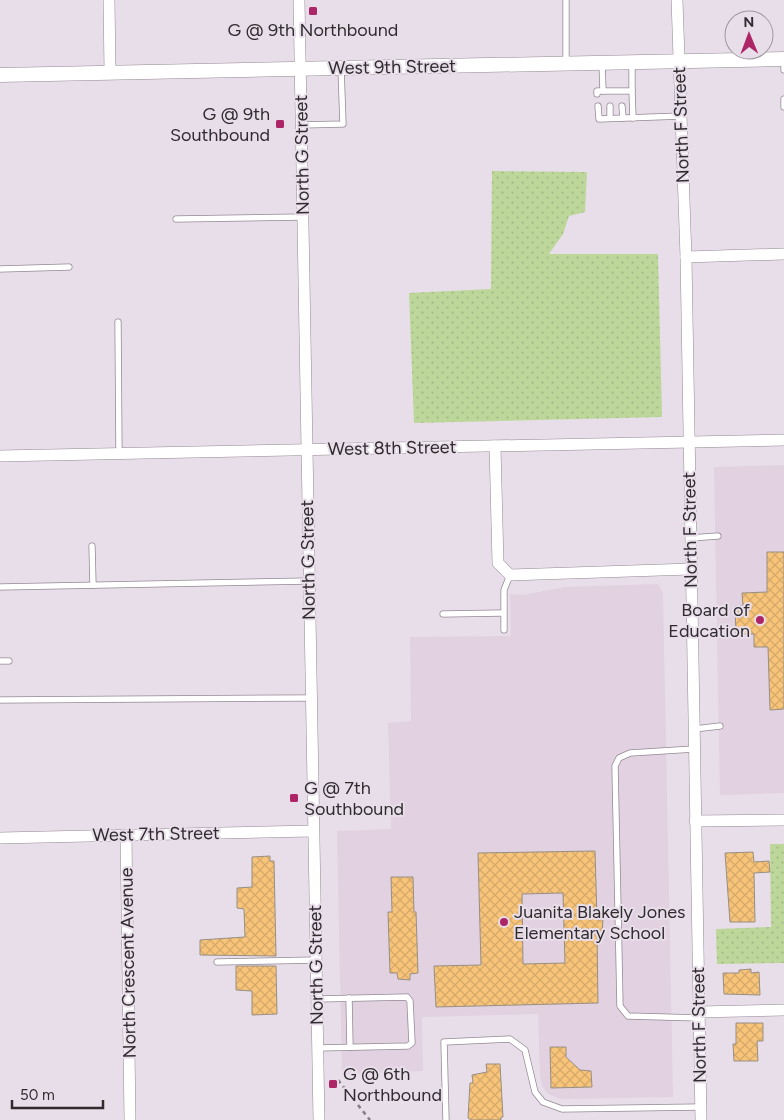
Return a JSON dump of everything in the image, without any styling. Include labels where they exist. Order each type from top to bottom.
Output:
[{"type":"street","points":[[109,0],[110,72]]},
{"type":"street","name":"North G Street","points":[[299,0],[319,1120]]},
{"type":"street","name":"North F Street","points":[[677,0],[686,257],[701,1120]]},
{"type":"street","name":"West 9th Street","points":[[0,76],[110,72],[784,59]]},
{"type":"street","points":[[686,257],[784,254]]},
{"type":"street","name":"West 8th Street","points":[[0,456],[784,440]]},
{"type":"street","points":[[495,446],[498,563],[510,575],[691,569]]},
{"type":"street","points":[[695,821],[784,820]]},
{"type":"street","name":"West 7th Street","points":[[0,838],[313,831]]},
{"type":"street","name":"North Crescent Avenue","points":[[126,835],[130,1120]]},
{"type":"street","points":[[699,1015],[784,1010]]},
{"type":"lane","points":[[566,0],[566,64]]},
{"type":"lane","points":[[784,59],[784,70]]},
{"type":"lane","points":[[632,62],[633,118]]},
{"type":"lane","points":[[602,63],[605,92],[632,91]]},
{"type":"lane","points":[[301,125],[342,124],[341,68]]},
{"type":"lane","points":[[784,99],[784,107]]},
{"type":"lane","points":[[598,106],[599,119],[681,116]]},
{"type":"lane","points":[[610,106],[610,118]]},
{"type":"lane","points":[[622,106],[623,118]]},
{"type":"lane","points":[[176,219],[303,217]]},
{"type":"lane","points":[[0,269],[69,267]]},
{"type":"lane","points":[[118,322],[119,454]]},
{"type":"lane","points":[[690,538],[718,536]]},
{"type":"lane","points":[[92,546],[93,585]]},
{"type":"lane","points":[[504,630],[504,590],[510,575]]},
{"type":"lane","points":[[0,587],[309,581]]},
{"type":"lane","points":[[443,614],[504,613]]},
{"type":"lane","points":[[0,661],[9,661]]},
{"type":"lane","points":[[0,700],[310,698]]},
{"type":"lane","points":[[694,729],[720,726]]},
{"type":"lane","points":[[694,749],[630,752],[618,758],[615,766],[620,1006],[628,1016],[699,1015]]},
{"type":"lane","points":[[217,962],[316,960]]},
{"type":"lane","points":[[317,999],[407,997],[410,1001],[412,1043],[408,1046],[318,1048]]},
{"type":"lane","points":[[349,998],[350,1047]]},
{"type":"lane","points":[[446,1120],[444,1042],[510,1039],[525,1050],[535,1092],[542,1102],[562,1109],[700,1107]]},
{"type":"path","points":[[338,1080],[370,1120]]},
{"type":"shaded area","points":[[784,465],[784,793],[720,795],[714,467]]},
{"type":"shaded area","name":"Juanita Blakely Jones Elementary School","points":[[658,584],[663,593],[673,1097],[561,1099],[548,1094],[542,1086],[540,1076],[538,1014],[422,1017],[423,1071],[342,1074],[337,831],[391,829],[388,723],[411,721],[410,637],[511,636],[510,594],[523,595],[565,587]]},
{"type":"green space","points":[[492,171],[587,172],[585,212],[569,216],[563,234],[549,254],[658,254],[662,417],[414,423],[409,293],[491,289]]},
{"type":"green space","points":[[770,844],[784,844],[784,963],[717,964],[716,929],[771,927]]},
{"type":"building","name":"Board of Education","points":[[767,552],[784,552],[784,709],[770,710],[768,647],[754,647],[754,634],[736,634],[735,606],[743,606],[742,593],[767,592]]},
{"type":"building","points":[[595,851],[597,920],[603,919],[602,934],[597,934],[598,1003],[436,1007],[434,966],[481,965],[478,853]],"holes":[[[563,893],[565,963],[523,964],[522,894]]]},
{"type":"building","points":[[753,852],[754,862],[769,861],[770,872],[754,873],[755,922],[730,922],[725,853]]},
{"type":"building","points":[[270,856],[270,861],[274,861],[276,956],[200,955],[200,940],[245,937],[244,909],[237,908],[237,888],[252,887],[252,857]]},
{"type":"building","points":[[391,877],[413,877],[418,973],[410,974],[410,980],[398,979],[397,973],[390,973],[388,912],[392,912]]},
{"type":"building","points":[[236,966],[276,966],[277,1014],[252,1015],[252,991],[236,990]]},
{"type":"building","points":[[751,969],[751,973],[759,972],[760,995],[724,994],[723,973],[739,973],[739,970]]},
{"type":"building","points":[[736,1023],[763,1023],[763,1041],[757,1041],[758,1061],[734,1061],[733,1044],[736,1044]]},
{"type":"building","points":[[550,1047],[566,1047],[566,1057],[580,1070],[591,1071],[592,1087],[551,1088]]},
{"type":"building","points":[[486,1064],[500,1064],[503,1117],[501,1117],[501,1120],[471,1120],[468,1118],[470,1083],[473,1083],[472,1075],[487,1072]]},
{"type":"place","name":"G @ 9th Northbound","points":[[313,11]]},
{"type":"place","name":"G @ 9th Southbound","points":[[280,124]]},
{"type":"place","name":"Board of Education","points":[[760,620]]},
{"type":"place","name":"G @ 7th Southbound","points":[[294,798]]},
{"type":"place","name":"Juanita Blakely Jones Elementary School","points":[[504,922]]},
{"type":"place","name":"G @ 6th Northbound","points":[[333,1084]]}]
